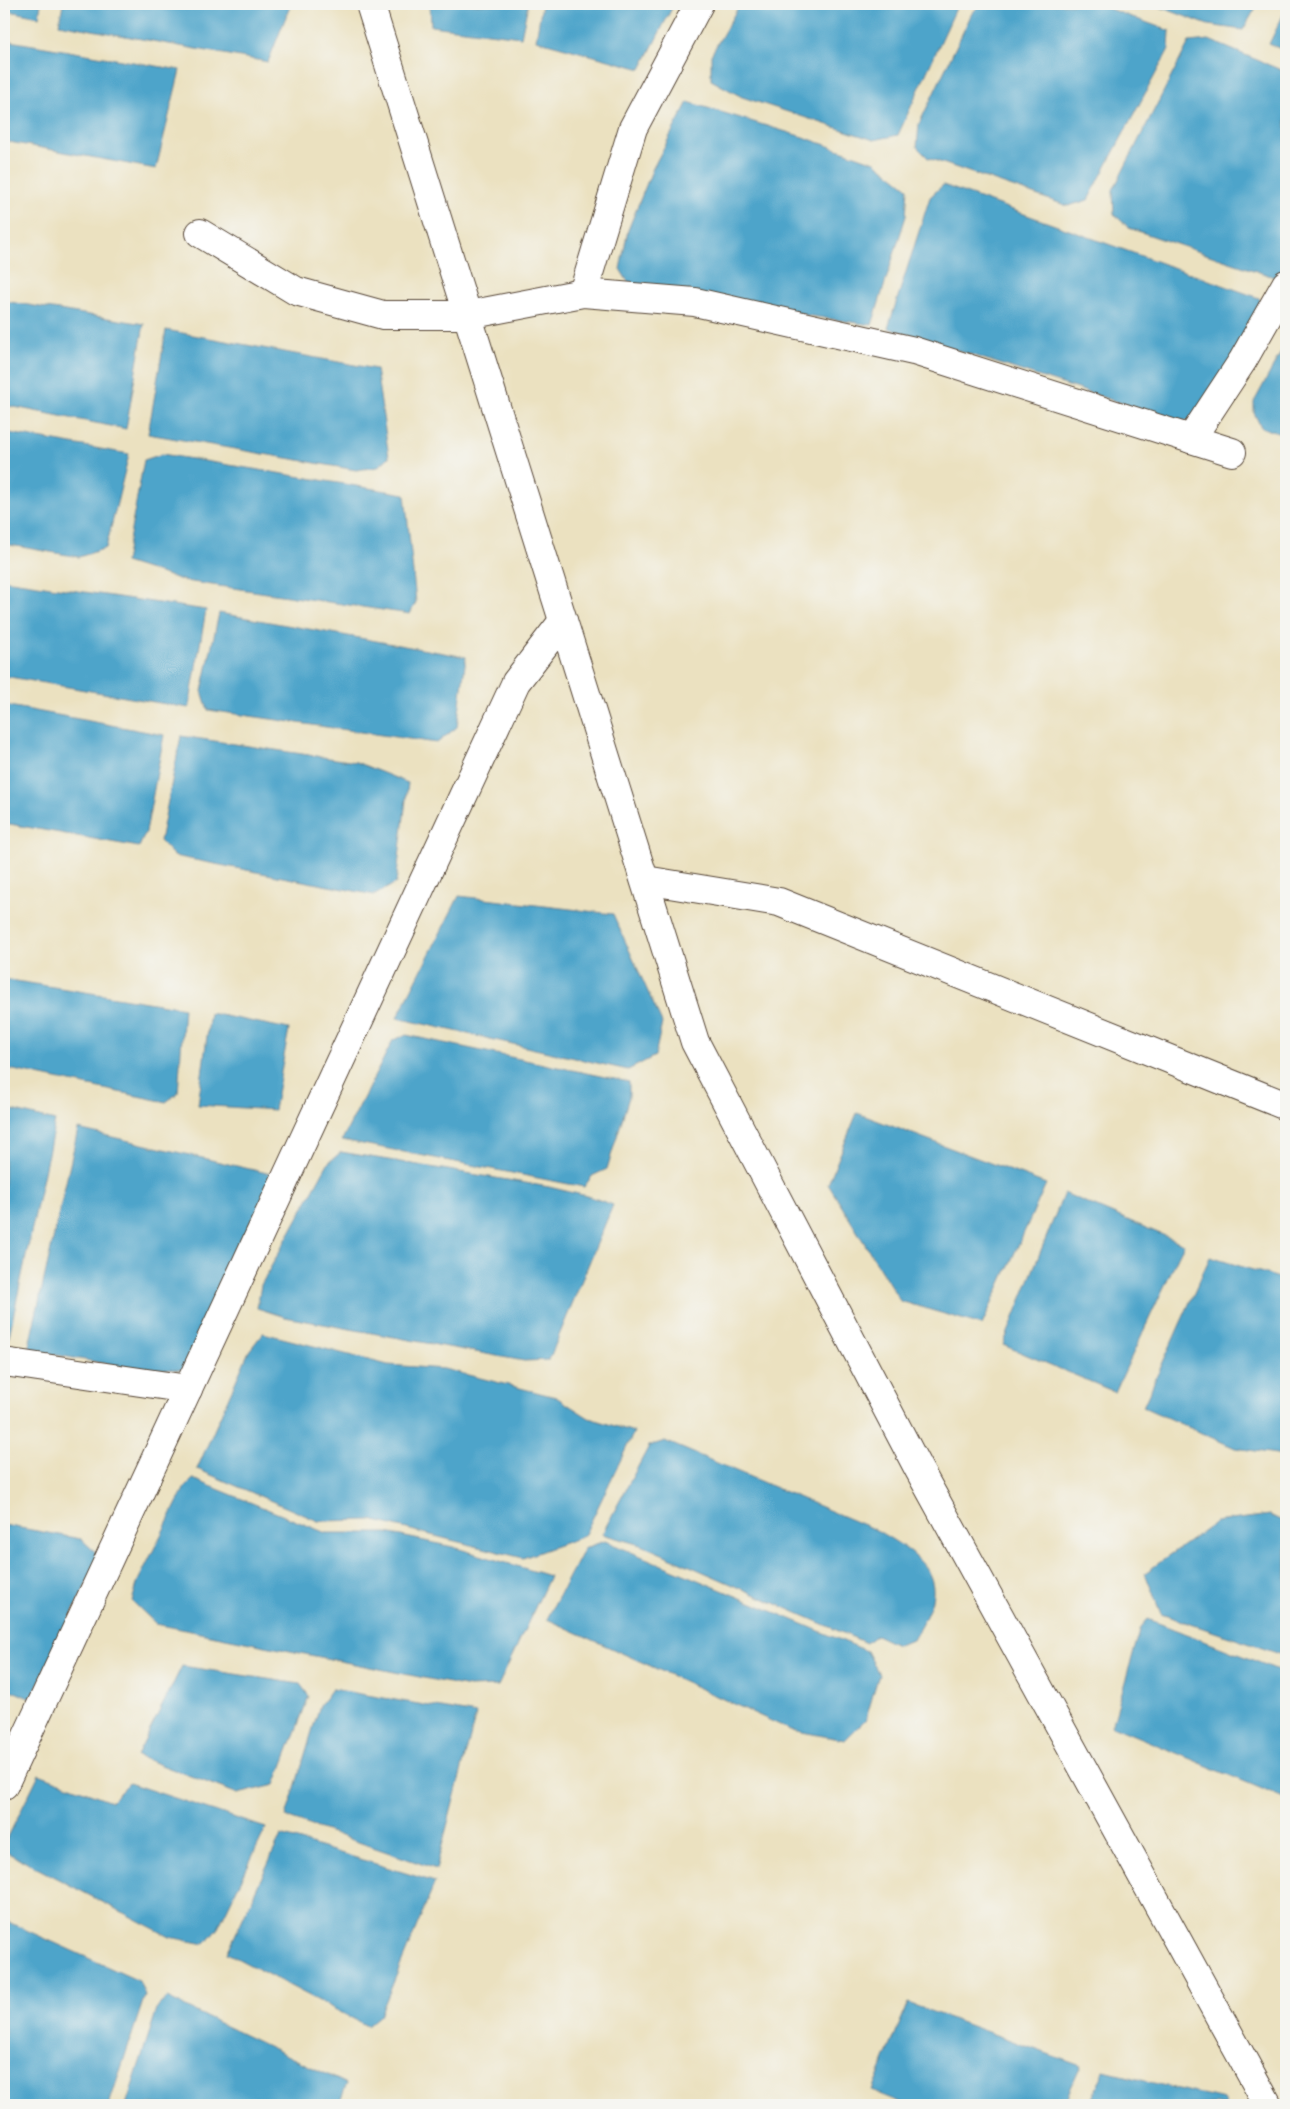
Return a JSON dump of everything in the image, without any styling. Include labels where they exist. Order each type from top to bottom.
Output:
[{"type":"street","points":[[370,4],[695,1042],[918,1468],[1268,2105]]},
{"type":"street","points":[[583,293],[633,128],[699,4]]},
{"type":"street","points":[[200,233],[296,291],[383,315],[468,314],[583,293],[695,302],[914,351],[1232,452]]},
{"type":"street","points":[[1191,439],[1243,360],[1286,284]]},
{"type":"street","points":[[4,1785],[516,682],[563,621]]},
{"type":"street","points":[[645,880],[779,902],[1286,1106]]},
{"type":"street","points":[[4,1362],[188,1389]]},
{"type":"water","points":[[4,4],[41,4],[39,17],[4,10]]},
{"type":"water","points":[[63,4],[291,4],[268,62],[59,24]]},
{"type":"water","points":[[430,4],[528,4],[521,37],[431,26]]},
{"type":"water","points":[[542,4],[674,4],[641,69],[536,40]]},
{"type":"water","points":[[740,4],[958,4],[898,135],[874,140],[742,97],[711,80],[711,55]]},
{"type":"water","points":[[981,4],[1096,4],[1170,31],[1169,49],[1088,200],[1068,206],[928,158],[917,147],[919,124],[972,13]]},
{"type":"water","points":[[1152,4],[1258,4],[1243,30],[1208,25]]},
{"type":"water","points":[[1286,9],[1286,51],[1269,44]]},
{"type":"water","points":[[4,40],[180,70],[156,169],[4,141]]},
{"type":"water","points":[[1209,40],[1286,72],[1286,262],[1277,278],[1129,228],[1114,214],[1113,190],[1189,42]]},
{"type":"water","points":[[688,102],[803,137],[875,162],[908,188],[906,216],[872,325],[633,290],[620,269],[628,230],[653,168]]},
{"type":"water","points":[[943,185],[1259,298],[1267,313],[1202,418],[1180,422],[888,328],[930,197]]},
{"type":"water","points":[[4,301],[144,324],[126,429],[4,405]]},
{"type":"water","points":[[166,330],[376,369],[389,457],[378,467],[356,470],[148,434]]},
{"type":"water","points":[[1286,343],[1286,436],[1261,427],[1254,413],[1254,402]]},
{"type":"water","points":[[4,432],[129,454],[106,548],[79,557],[4,544]]},
{"type":"water","points":[[162,454],[405,494],[416,602],[410,614],[185,581],[125,562],[144,460]]},
{"type":"water","points":[[4,580],[206,610],[189,708],[4,676]]},
{"type":"water","points":[[219,613],[466,657],[457,727],[437,743],[208,710],[202,691]]},
{"type":"water","points":[[4,705],[164,735],[146,832],[139,847],[4,823]]},
{"type":"water","points":[[181,736],[356,762],[408,783],[396,883],[375,895],[174,856],[160,841]]},
{"type":"water","points":[[459,896],[613,914],[662,1023],[655,1056],[628,1070],[397,1018]]},
{"type":"water","points":[[4,979],[184,1008],[178,1093],[166,1102],[4,1068]]},
{"type":"water","points":[[210,1013],[289,1029],[274,1110],[198,1105]]},
{"type":"water","points":[[406,1035],[629,1082],[629,1097],[607,1169],[592,1176],[584,1187],[342,1140],[393,1040]]},
{"type":"water","points":[[4,1108],[55,1121],[5,1355],[4,1354]]},
{"type":"water","points":[[857,1113],[1046,1184],[982,1325],[900,1301],[828,1184]]},
{"type":"water","points":[[78,1129],[284,1177],[182,1370],[130,1368],[28,1350]]},
{"type":"water","points":[[341,1152],[549,1187],[591,1197],[613,1205],[549,1360],[524,1361],[285,1317],[257,1308],[261,1285],[328,1163]]},
{"type":"water","points":[[1064,1193],[1184,1244],[1115,1392],[1003,1345]]},
{"type":"water","points":[[1210,1257],[1286,1280],[1286,1452],[1283,1455],[1235,1448],[1143,1407]]},
{"type":"water","points":[[263,1333],[388,1365],[444,1369],[556,1397],[589,1418],[634,1432],[584,1536],[523,1558],[371,1520],[318,1521],[197,1469],[249,1351]]},
{"type":"water","points":[[665,1441],[878,1531],[911,1553],[928,1571],[932,1582],[933,1595],[929,1609],[913,1640],[897,1645],[876,1635],[866,1643],[644,1546],[602,1534],[649,1446]]},
{"type":"water","points":[[193,1479],[326,1533],[387,1533],[453,1547],[550,1576],[498,1686],[469,1687],[156,1624],[132,1601],[138,1581],[185,1487]]},
{"type":"water","points":[[1270,1515],[1286,1523],[1286,1656],[1161,1614],[1145,1573],[1216,1522]]},
{"type":"water","points":[[4,1525],[81,1539],[100,1556],[31,1699],[4,1687]]},
{"type":"water","points":[[605,1541],[867,1651],[879,1674],[866,1719],[845,1740],[791,1730],[547,1619],[584,1548]]},
{"type":"water","points":[[1148,1619],[1286,1673],[1286,1799],[1112,1726],[1141,1627]]},
{"type":"water","points":[[182,1666],[300,1684],[309,1696],[275,1785],[238,1794],[137,1756]]},
{"type":"water","points":[[332,1689],[476,1714],[436,1869],[286,1817],[320,1705]]},
{"type":"water","points":[[39,1774],[111,1801],[129,1783],[266,1828],[218,1928],[205,1944],[170,1937],[4,1851],[4,1845]]},
{"type":"water","points":[[281,1835],[435,1882],[380,2015],[367,2026],[227,1953]]},
{"type":"water","points":[[4,1920],[139,1981],[145,1995],[109,2105],[4,2105]]},
{"type":"water","points":[[167,1998],[347,2084],[338,2105],[126,2105],[158,2006]]},
{"type":"water","points":[[908,2003],[1081,2066],[1063,2105],[907,2105],[872,2091]]},
{"type":"water","points":[[1104,2071],[1224,2100],[1227,2105],[1089,2105]]}]
